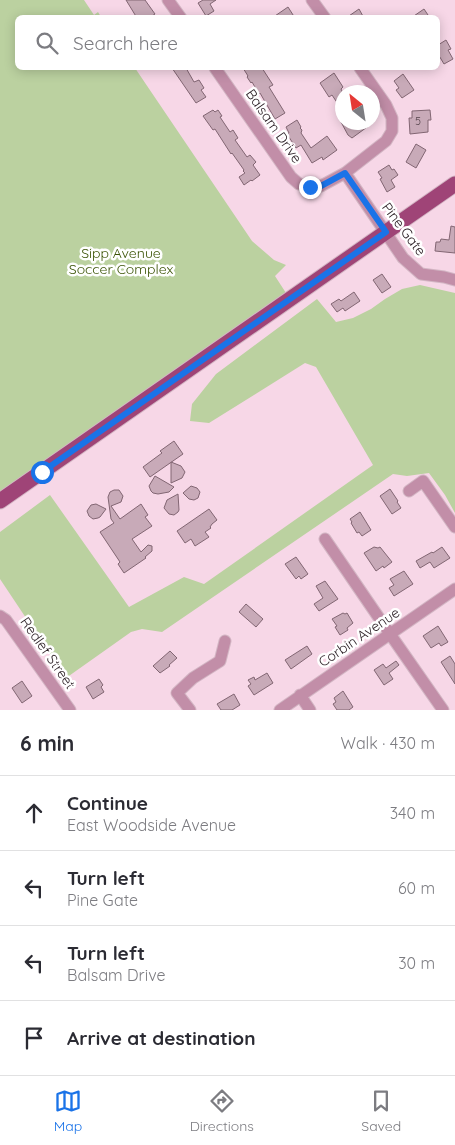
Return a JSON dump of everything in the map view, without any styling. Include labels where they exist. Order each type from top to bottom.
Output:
[{"type":"main road","points":[[0,501],[455,184]]},
{"type":"street","points":[[168,0],[179,15]]},
{"type":"street","points":[[312,0],[323,15]]},
{"type":"street","name":"Balsam Drive","points":[[216,70],[291,177],[299,184],[310,187],[321,186],[345,173],[386,141],[392,131],[392,118],[386,104],[361,70]]},
{"type":"street","name":"Pine Gate","points":[[345,173],[403,258],[421,274],[455,280]]},
{"type":"street","points":[[409,491],[423,481],[455,527]]},
{"type":"street","points":[[325,539],[443,710]]},
{"type":"street","name":"Corbin Avenue","points":[[280,710],[455,589]]},
{"type":"street","name":"Redlef Street","points":[[0,616],[6,620],[70,710]]},
{"type":"street","points":[[190,710],[177,693],[193,678],[220,661],[225,640]]},
{"type":"street","points":[[300,695],[310,710]]},
{"type":"green space","name":"Sipp Avenue Soccer Complex","points":[[0,0],[84,0],[94,15],[15,15],[15,70],[136,70],[252,241],[274,260],[286,265],[275,276],[286,293],[0,494]]},
{"type":"green space","points":[[420,285],[455,293],[455,513],[429,473],[407,476],[393,474],[162,632],[142,629],[131,632],[66,678],[0,579],[0,532],[50,495],[129,607],[184,577],[204,584],[373,465],[316,367],[305,363],[209,423],[190,421],[192,404],[216,374],[317,299],[336,322],[353,318],[371,309],[402,289]]},
{"type":"building","points":[[126,0],[145,0],[155,14],[154,15],[135,15]]},
{"type":"building","points":[[203,0],[216,0],[210,4],[214,11],[208,15],[205,15],[198,3]]},
{"type":"building","points":[[288,7],[293,15],[276,15]]},
{"type":"building","points":[[359,9],[362,15],[350,15]]},
{"type":"building","points":[[424,9],[428,15],[415,15]]},
{"type":"building","points":[[446,40],[451,49],[448,50],[453,59],[444,64],[440,57],[440,44]]},
{"type":"building","points":[[173,70],[187,70],[194,82],[199,80],[204,88],[201,90],[206,97],[196,103]]},
{"type":"building","points":[[244,70],[263,70],[273,85],[269,87],[285,113],[275,119]]},
{"type":"building","points":[[334,73],[342,85],[335,85],[335,100],[332,95],[329,97],[320,83]]},
{"type":"building","points":[[403,74],[414,90],[402,98],[396,90],[399,88],[394,81]]},
{"type":"building","points":[[213,110],[215,112],[218,110],[222,116],[220,117],[230,132],[233,130],[238,138],[235,140],[247,157],[250,155],[256,162],[253,165],[260,175],[244,185],[239,177],[245,173],[244,170],[215,129],[213,130],[203,116]]},
{"type":"building","points":[[430,110],[431,120],[428,120],[428,132],[410,134],[409,118],[412,118],[412,111]]},
{"type":"building","points":[[297,120],[302,130],[301,133],[311,148],[327,136],[337,150],[323,160],[322,157],[312,163],[301,145],[296,148],[287,134],[289,133],[286,127]]},
{"type":"building","points":[[345,130],[363,130],[352,138]]},
{"type":"building","points":[[416,144],[426,150],[416,168],[406,162]]},
{"type":"building","points":[[389,165],[398,175],[391,180],[395,187],[387,192],[378,172]]},
{"type":"building","points":[[451,226],[455,227],[455,253],[435,251],[436,242],[440,242],[441,239],[449,240]]},
{"type":"building","points":[[382,274],[391,287],[382,293],[373,280]]},
{"type":"building","points":[[354,292],[360,301],[345,311],[343,308],[337,312],[331,304],[339,299],[341,301]]},
{"type":"building","points":[[174,441],[183,454],[150,477],[143,467]]},
{"type":"building","points":[[171,462],[181,466],[185,472],[182,478],[171,483]]},
{"type":"building","points":[[155,476],[174,487],[169,492],[153,493],[149,486]]},
{"type":"building","points":[[191,486],[197,488],[200,492],[198,498],[194,500],[189,499],[183,493]]},
{"type":"building","points":[[390,489],[401,508],[392,514],[380,496]]},
{"type":"building","points":[[119,490],[123,496],[121,502],[111,506],[120,519],[141,504],[148,515],[145,517],[152,526],[132,539],[141,552],[148,545],[152,546],[152,551],[146,558],[124,573],[118,564],[120,562],[100,532],[114,523],[111,519],[108,497],[110,492]]},
{"type":"building","points":[[178,494],[179,510],[174,515],[169,514],[164,508],[167,500]]},
{"type":"building","points":[[96,504],[106,509],[100,517],[93,519],[87,511],[91,505]]},
{"type":"building","points":[[209,509],[217,520],[205,532],[209,537],[195,546],[191,539],[185,543],[177,531]]},
{"type":"building","points":[[360,512],[371,530],[362,536],[359,532],[357,533],[350,519]]},
{"type":"building","points":[[374,547],[380,547],[392,562],[376,571],[364,553]]},
{"type":"building","points":[[442,547],[450,558],[434,568],[430,562],[420,568],[416,561]]},
{"type":"building","points":[[296,557],[308,574],[301,579],[299,576],[296,579],[285,564]]},
{"type":"building","points":[[404,571],[413,584],[394,596],[389,588],[394,585],[390,579]]},
{"type":"building","points":[[325,581],[338,599],[319,611],[314,604],[323,598],[316,586]]},
{"type":"building","points":[[246,604],[263,619],[256,627],[239,612]]},
{"type":"building","points":[[347,613],[353,623],[347,628],[348,630],[340,635],[332,619]]},
{"type":"building","points":[[438,626],[448,642],[441,646],[439,643],[431,648],[423,636]]},
{"type":"building","points":[[307,646],[312,654],[291,669],[285,660]]},
{"type":"building","points":[[170,651],[177,658],[160,673],[153,666]]},
{"type":"building","points":[[450,656],[455,664],[455,684],[441,662]]},
{"type":"building","points":[[396,661],[399,665],[389,673],[393,679],[384,685],[374,670],[383,664],[386,668]]},
{"type":"building","points":[[267,673],[273,683],[254,695],[248,686],[251,684],[248,680],[254,677],[255,680]]},
{"type":"building","points":[[99,679],[103,685],[101,687],[104,692],[93,699],[86,687]]},
{"type":"building","points":[[22,681],[32,696],[22,703],[12,688]]},
{"type":"building","points":[[343,691],[353,707],[349,710],[337,710],[333,704],[336,702],[334,698]]},
{"type":"building","points":[[234,694],[240,705],[232,710],[221,710],[217,704]]},
{"type":"route","points":[[42,472],[386,232],[345,173],[321,186],[310,187]]}]
